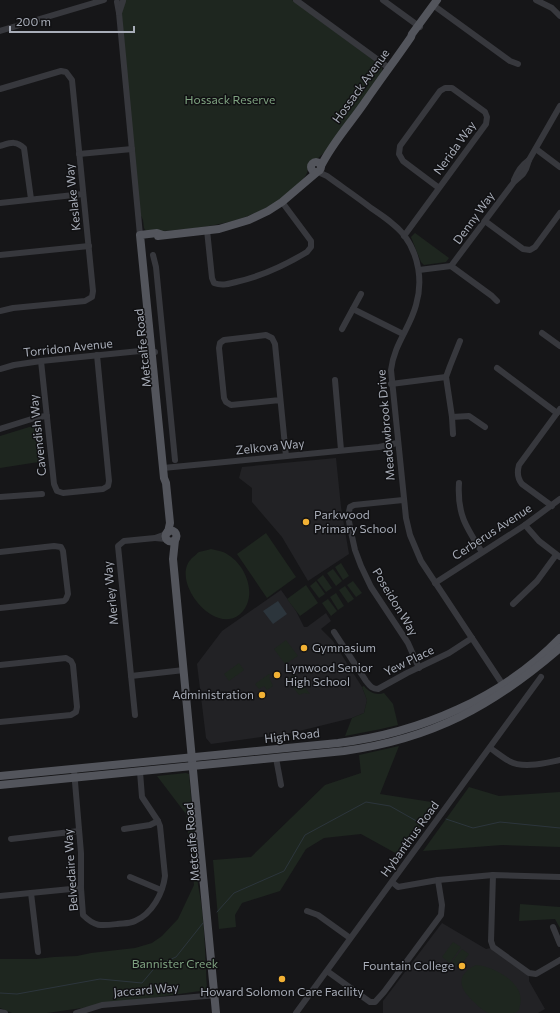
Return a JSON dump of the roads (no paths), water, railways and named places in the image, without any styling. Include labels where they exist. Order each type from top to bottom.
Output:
[{"type":"main road","name":"Hossack Avenue","points":[[142,237],[231,226],[249,220],[282,202],[318,169],[329,150],[436,3]]},
{"type":"main road","name":"Metcalfe Road","points":[[142,237],[170,523],[169,536],[172,551],[194,762],[216,995],[216,1013]]},
{"type":"main road","name":"High Road","points":[[0,776],[194,762],[276,758],[344,751],[394,742],[449,722],[479,708],[560,638]]},
{"type":"main road","name":"High Road","points":[[0,785],[140,772],[194,762],[338,744],[382,736],[422,724],[445,715],[504,687],[536,669],[560,648]]},
{"type":"main road","name":"Metcalfe Road","points":[[216,995],[220,1013]]},
{"type":"street","points":[[0,31],[92,2],[104,0]]},
{"type":"street","points":[[110,0],[119,1]]},
{"type":"street","points":[[383,0],[419,26]]},
{"type":"street","points":[[536,0],[552,8],[560,16]]},
{"type":"street","name":"Metcalfe Road","points":[[119,1],[138,211],[142,237]]},
{"type":"street","points":[[299,1],[389,68]]},
{"type":"street","points":[[436,3],[510,61],[518,64]]},
{"type":"street","name":"Keslake Way","points":[[0,89],[61,71],[66,72],[72,80],[93,291],[92,297],[85,301],[14,308],[0,311]]},
{"type":"street","name":"Nerida Way","points":[[404,236],[486,124],[487,118],[485,112],[452,88],[445,88],[440,91],[400,146],[399,154],[403,161],[439,188]]},
{"type":"street","name":"Denny Way","points":[[451,266],[514,182],[522,174],[560,106]]},
{"type":"street","points":[[0,146],[13,142],[24,148],[31,199]]},
{"type":"street","points":[[79,154],[132,149]]},
{"type":"street","points":[[536,149],[560,167]]},
{"type":"street","name":"Meadowbrook Drive","points":[[318,169],[386,218],[404,236],[416,257],[419,270],[419,293],[416,306],[394,351],[391,384],[403,500],[410,535],[422,562],[504,687]]},
{"type":"street","points":[[0,203],[84,194]]},
{"type":"street","points":[[207,230],[212,278],[214,283],[221,285],[249,279],[271,272],[307,252],[311,247],[311,241],[282,202]]},
{"type":"street","points":[[485,221],[523,249],[530,250],[535,247],[560,213]]},
{"type":"street","points":[[0,255],[89,246]]},
{"type":"street","points":[[153,256],[156,267],[175,460]]},
{"type":"street","points":[[419,270],[451,266],[492,296],[496,301]]},
{"type":"street","points":[[342,330],[361,294]]},
{"type":"street","points":[[353,309],[403,334]]},
{"type":"street","points":[[542,333],[560,346]]},
{"type":"street","points":[[280,400],[231,405],[226,402],[224,398],[219,348],[220,343],[224,340],[266,335],[272,338],[275,344],[286,456]]},
{"type":"street","points":[[453,434],[446,377],[460,341]]},
{"type":"street","name":"Torridon Avenue","points":[[0,369],[14,365],[41,361],[140,351],[145,348],[153,350]]},
{"type":"street","name":"Cavendish Way","points":[[41,361],[54,484],[57,491],[63,493],[103,489],[108,486],[109,481],[97,355]]},
{"type":"street","points":[[497,368],[559,411],[519,465],[517,470],[519,480],[522,484],[552,506]]},
{"type":"street","points":[[156,373],[166,372]]},
{"type":"street","points":[[391,384],[446,377]]},
{"type":"street","points":[[335,380],[341,450]]},
{"type":"street","points":[[0,429],[38,417],[47,416]]},
{"type":"street","points":[[452,418],[469,416],[485,427]]},
{"type":"street","name":"Zelkova Way","points":[[165,468],[398,445]]},
{"type":"street","points":[[459,483],[461,512],[464,521],[482,552]]},
{"type":"street","points":[[0,497],[42,494]]},
{"type":"street","name":"Cerberus Avenue","points":[[435,583],[525,525],[560,499]]},
{"type":"street","name":"Poseidon Way","points":[[403,500],[354,505],[350,507],[348,516],[355,550],[361,566],[371,587],[408,643],[418,668]]},
{"type":"street","points":[[514,604],[537,582],[558,556],[539,541],[525,525]]},
{"type":"street","name":"Merley Way","points":[[135,715],[117,550],[118,546],[124,541],[169,536]]},
{"type":"street","points":[[0,552],[54,546],[61,547],[63,551],[68,594],[64,601],[0,608]]},
{"type":"street","name":"Yew Place","points":[[334,632],[366,681],[375,689],[378,689],[449,654],[472,638]]},
{"type":"street","points":[[0,665],[66,658],[74,665],[77,706],[76,712],[71,715],[0,722]]},
{"type":"street","points":[[131,676],[184,670]]},
{"type":"street","name":"Hybanthus Road","points":[[296,1013],[541,677]]},
{"type":"street","points":[[490,748],[516,764],[540,764],[560,760]]},
{"type":"street","points":[[276,758],[281,785]]},
{"type":"street","name":"Belvedaire Way","points":[[74,770],[83,915],[90,922],[100,926],[130,923],[138,920],[155,904],[165,876],[160,826],[142,797],[140,772]]},
{"type":"street","points":[[124,829],[150,825],[158,821]]},
{"type":"street","points":[[11,839],[79,832]]},
{"type":"street","points":[[394,880],[398,887],[438,880],[493,875],[560,878]]},
{"type":"street","points":[[493,875],[491,941],[493,947],[532,974],[536,974],[560,960]]},
{"type":"street","points":[[130,877],[161,890]]},
{"type":"street","points":[[327,971],[370,1002],[376,1002],[441,915],[442,905],[438,880]]},
{"type":"street","points":[[0,896],[81,888]]},
{"type":"street","points":[[31,893],[38,952]]},
{"type":"street","points":[[307,911],[318,915],[350,938]]},
{"type":"street","points":[[553,927],[560,944]]},
{"type":"street","name":"Jaccard Way","points":[[76,1013],[102,1005],[216,995]]},
{"type":"street","points":[[0,1012],[6,1013]]},
{"type":"waterway","name":"Bannister Creek","points":[[217,912],[234,893],[284,871],[305,835],[366,802],[390,806],[420,823]]},
{"type":"waterway","name":"Bannister Creek","points":[[446,819],[473,828],[500,822],[560,828]]},
{"type":"waterway","name":"Bannister Creek","points":[[0,993],[17,994],[100,979],[142,983],[157,965],[176,957],[203,923]]},
{"type":"place","name":"Parkwood Primary School","points":[[306,522]]},
{"type":"place","name":"Gymnasium","points":[[304,648]]},
{"type":"place","name":"Lynwood Senior High School","points":[[277,675]]},
{"type":"place","name":"Administration","points":[[262,695]]},
{"type":"place","name":"Fountain College","points":[[462,966]]},
{"type":"place","name":"Howard Solomon Care Facility","points":[[282,979]]},
{"type":"park label","name":"Hossack Reserve","points":[[230,100]]}]
